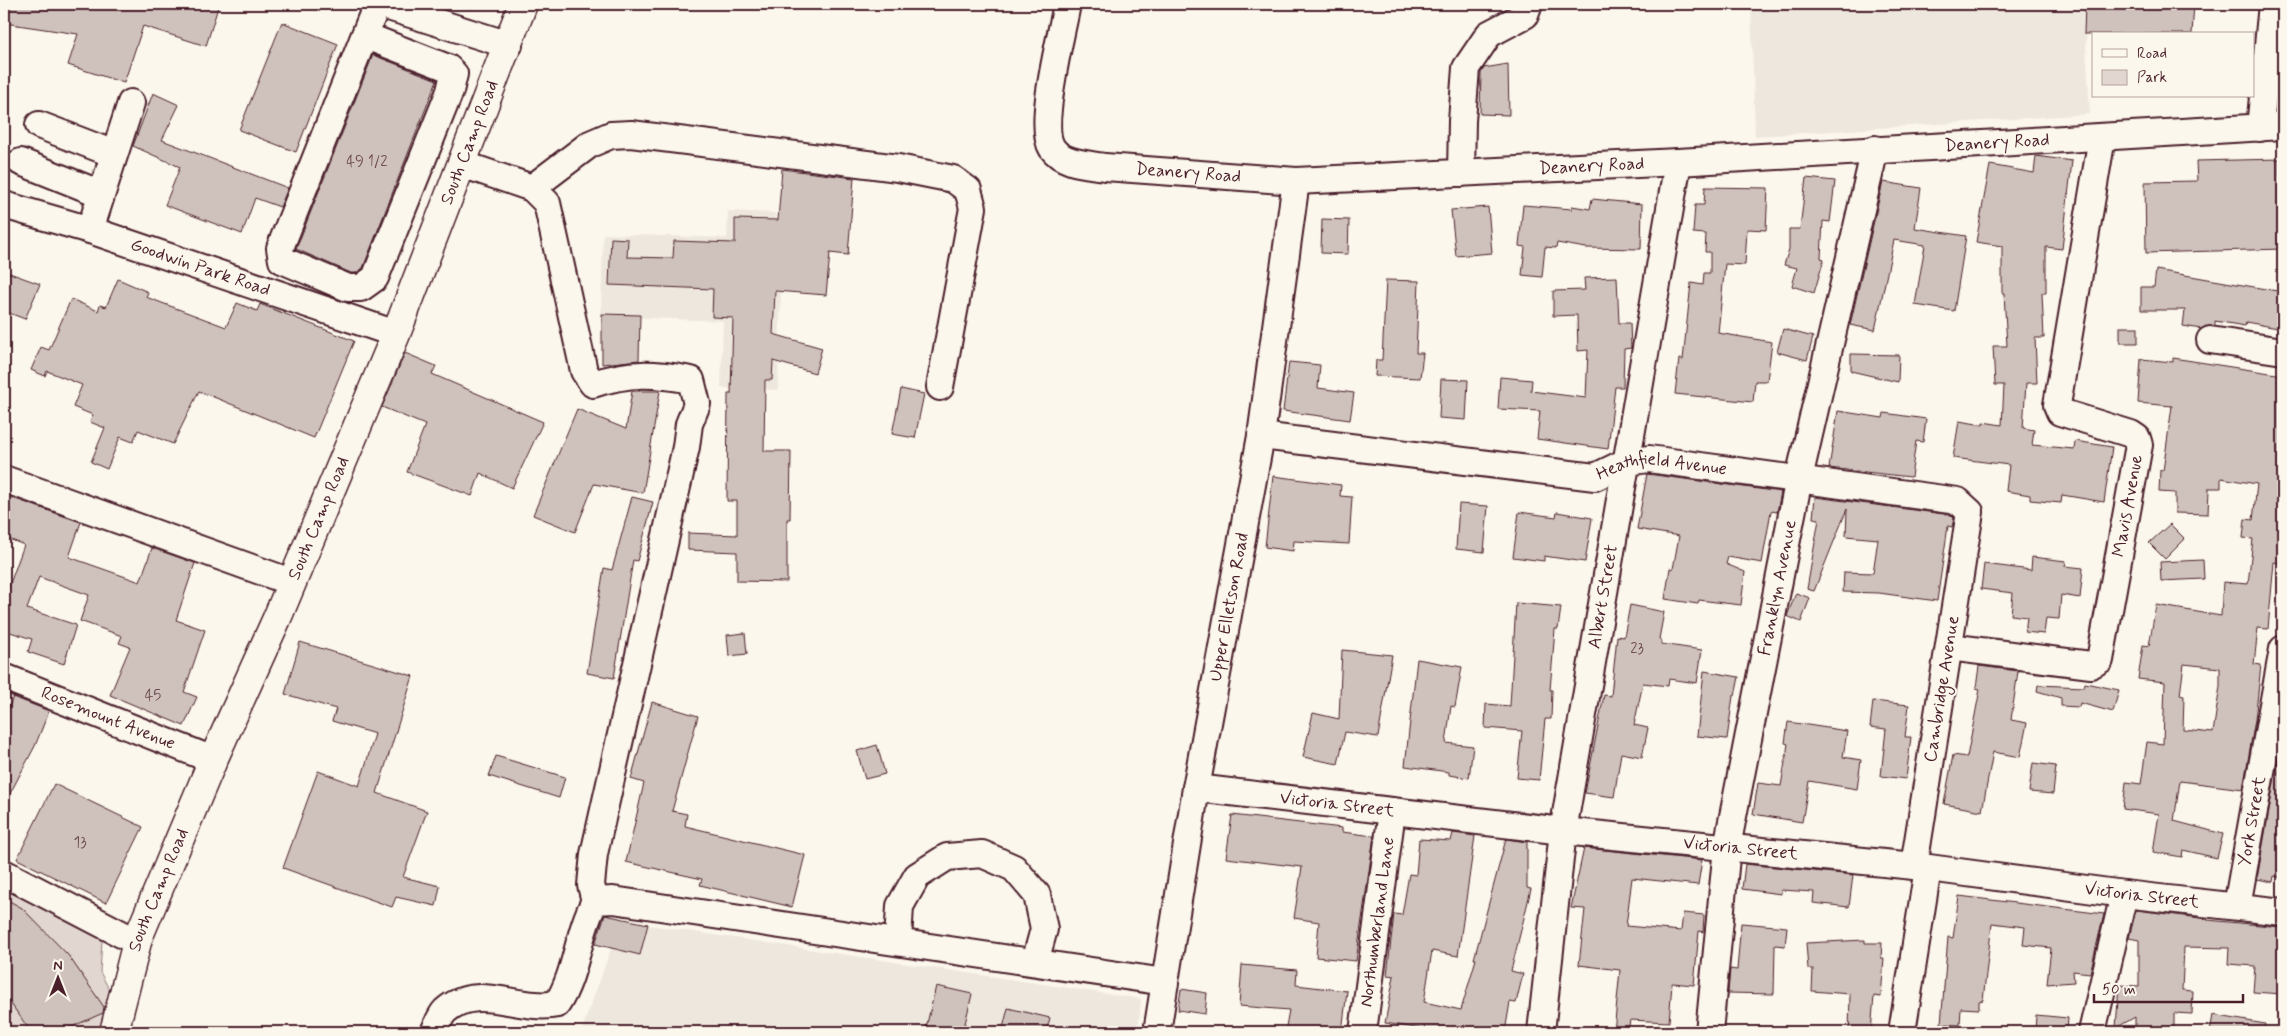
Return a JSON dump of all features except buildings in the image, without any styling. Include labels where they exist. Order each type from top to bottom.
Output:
[{"type":"main road","name":"South Camp Road","points":[[114,1032],[138,938],[213,760],[292,582],[396,334],[509,45],[523,4]]},
{"type":"street","points":[[366,36],[448,68],[454,74],[450,91],[376,278],[361,288],[348,288],[282,260],[280,248],[378,4],[509,45]]},
{"type":"street","name":"Deanery Road","points":[[1067,4],[1046,119],[1047,134],[1052,148],[1062,157],[1075,162],[1105,167],[1296,181],[1678,162],[2272,127]]},
{"type":"street","points":[[1461,173],[1466,68],[1489,34],[1525,15],[1529,4]]},
{"type":"street","points":[[2272,4],[2272,127]]},
{"type":"street","points":[[90,230],[131,103]]},
{"type":"street","points":[[39,125],[114,154]]},
{"type":"street","points":[[532,188],[590,144],[611,135],[630,134],[879,166],[953,178],[968,190],[974,208],[940,387]]},
{"type":"street","name":"Mavis Avenue","points":[[1949,647],[2091,666],[2100,660],[2139,445],[2137,438],[2131,434],[2060,412],[2057,404],[2102,137]]},
{"type":"street","name":"Franklyn Avenue","points":[[1709,1032],[1727,847],[1799,478],[1875,150]]},
{"type":"street","points":[[21,162],[101,194]]},
{"type":"street","name":"Albert Street","points":[[1541,1032],[1563,831],[1678,162]]},
{"type":"street","points":[[434,1032],[443,1012],[461,1001],[481,997],[543,1007],[557,1004],[566,992],[586,918],[595,901],[591,885],[594,854],[686,447],[689,424],[697,404],[691,380],[661,374],[619,375],[593,384],[584,370],[547,203],[532,188],[462,164]]},
{"type":"street","name":"Upper Elletson Road","points":[[1158,1032],[1196,788],[1261,436],[1296,181]]},
{"type":"street","name":"Goodwin Park Road","points":[[4,205],[90,230],[396,334]]},
{"type":"street","points":[[2210,340],[2283,351]]},
{"type":"street","name":"Heathfield Avenue","points":[[1261,436],[1595,477],[1626,462],[1649,459],[1958,500],[1970,512]]},
{"type":"street","points":[[4,479],[292,582]]},
{"type":"street","name":"Cambridge Avenue","points":[[1902,1032],[1949,647],[1970,512]]},
{"type":"street","name":"York Street","points":[[2237,906],[2283,649]]},
{"type":"street","name":"Rosemount Avenue","points":[[4,678],[213,760]]},
{"type":"street","name":"Victoria Street","points":[[1196,788],[1563,831],[1921,867],[2124,894],[2283,912]]},
{"type":"street","name":"Northumberland Lane","points":[[1364,1032],[1392,811]]},
{"type":"street","points":[[898,941],[900,906],[917,876],[947,857],[982,854],[1014,868],[1037,895],[1044,929],[1035,962]]},
{"type":"street","points":[[4,873],[131,939],[138,938]]},
{"type":"street","points":[[2092,1032],[2124,894]]},
{"type":"street","points":[[595,901],[613,900],[1165,982]]},
{"type":"shaded area","points":[[1751,4],[2088,4],[2086,47],[2090,114],[1755,136]]},
{"type":"shaded area","points":[[728,211],[775,213],[773,291],[781,292],[778,390],[721,388],[723,321],[601,316],[603,234],[727,238]]},
{"type":"shaded area","points":[[621,921],[1141,999],[1138,1032],[581,1032]]},
{"type":"green space","points":[[4,877],[103,925],[100,972],[112,995],[99,1032],[4,1032]]}]
